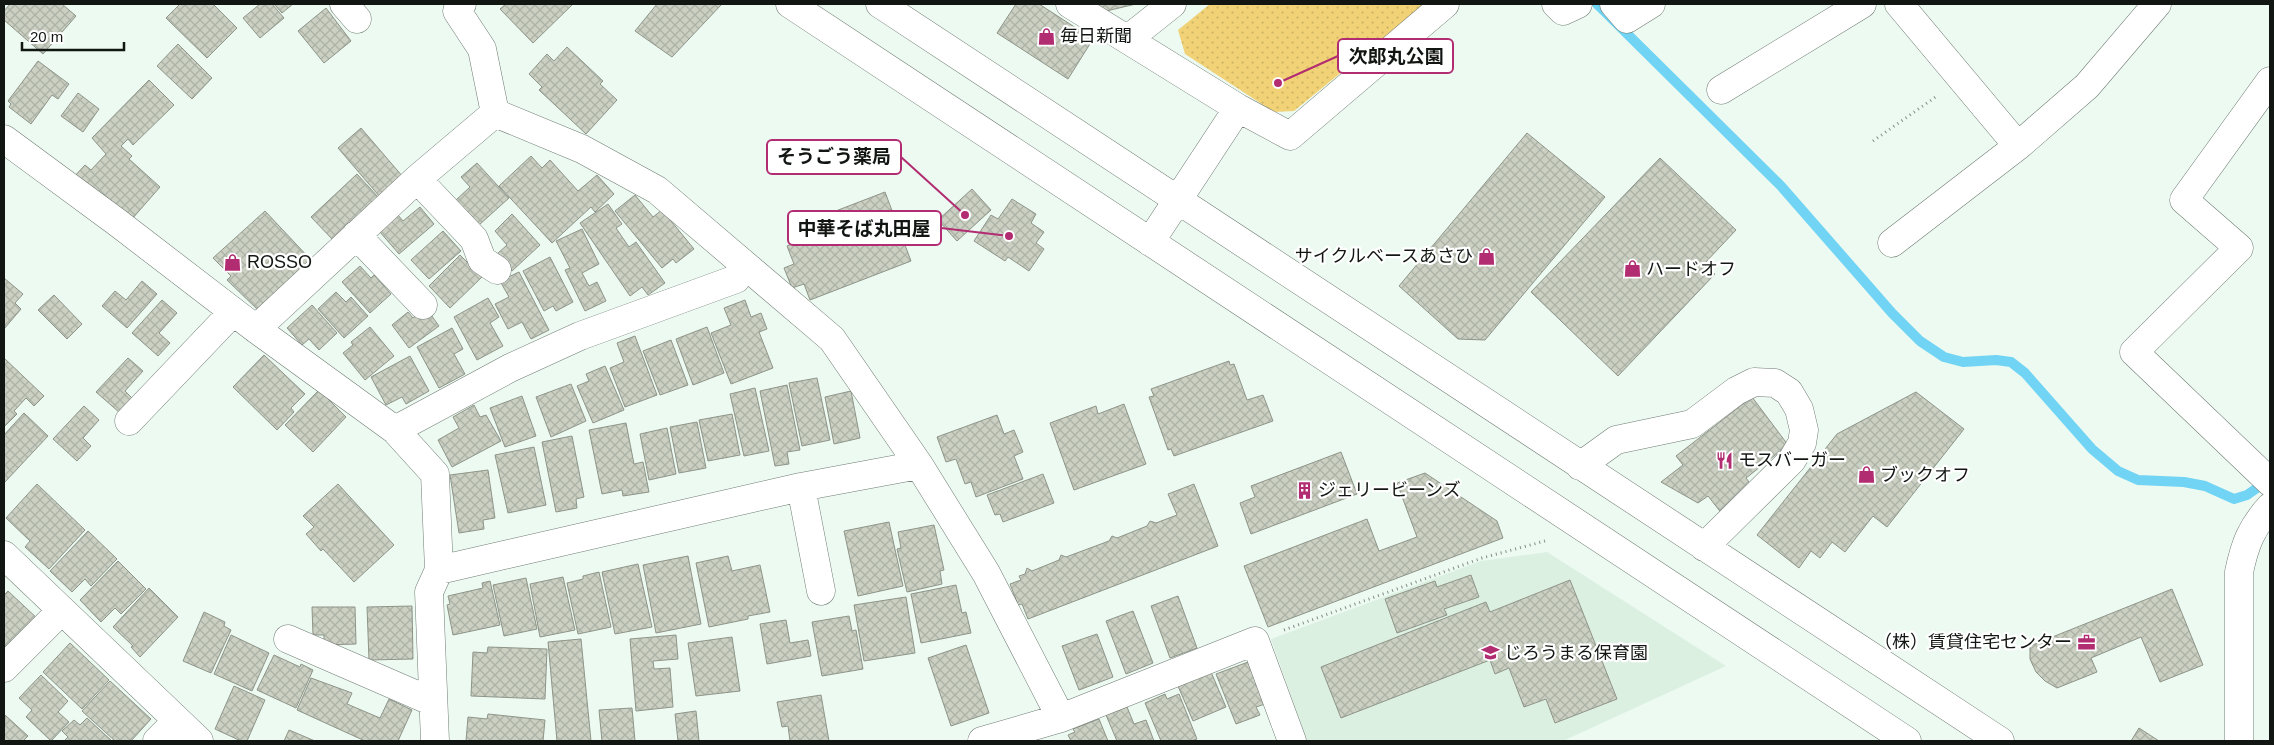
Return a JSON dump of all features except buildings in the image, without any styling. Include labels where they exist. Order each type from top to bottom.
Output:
[{"type":"street","points":[[462,4],[456,11],[482,49],[495,113]]},
{"type":"street","points":[[790,4],[1907,741]]},
{"type":"street","points":[[880,4],[2000,741]]},
{"type":"street","points":[[1070,4],[1238,108],[1290,136],[1445,4]]},
{"type":"street","points":[[1128,39],[1172,4]]},
{"type":"street","points":[[1614,4],[1627,18],[1651,4]]},
{"type":"street","points":[[1721,90],[1862,4]]},
{"type":"street","points":[[1899,4],[2018,146]]},
{"type":"street","points":[[1892,243],[2018,146],[2087,86],[2158,4]]},
{"type":"street","points":[[2266,478],[2134,352],[2240,248],[2184,200],[2270,81]]},
{"type":"street","points":[[1150,242],[1238,108]]},
{"type":"street","points":[[256,329],[417,179],[495,113]]},
{"type":"street","points":[[495,113],[582,148],[657,190],[832,339],[919,465],[986,573],[1061,718]]},
{"type":"street","points":[[4,139],[118,223],[233,312],[396,430],[436,474],[439,570],[429,592],[435,741]]},
{"type":"street","points":[[417,179],[474,239],[482,260],[498,270]]},
{"type":"street","points":[[356,235],[423,305]]},
{"type":"street","points":[[396,430],[510,368],[580,336],[736,279]]},
{"type":"street","points":[[129,421],[233,312]]},
{"type":"street","points":[[1580,466],[1616,440],[1692,424],[1736,391],[1754,382],[1775,383],[1789,392],[1799,409],[1804,430],[1802,443],[1792,460],[1704,547]]},
{"type":"street","points":[[439,570],[801,487],[919,465]]},
{"type":"street","points":[[801,487],[821,591]]},
{"type":"street","points":[[2239,741],[2239,572],[2244,546],[2258,520],[2270,507]]},
{"type":"street","points":[[4,555],[199,741]]},
{"type":"street","points":[[4,668],[61,610]]},
{"type":"street","points":[[288,639],[433,702]]},
{"type":"street","points":[[982,741],[1061,718],[1255,641],[1292,741]]},
{"type":"street","points":[[157,741],[177,722]]},
{"type":"path","points":[[1873,141],[1962,79]]},
{"type":"path","points":[[1255,641],[1482,558],[1588,530]]},
{"type":"shaded area","points":[[1210,4],[1425,4],[1294,111],[1274,112],[1185,54],[1178,30]]},
{"type":"shaded area","name":"じろうまる保育園","points":[[1547,552],[1726,666],[1563,741],[1307,741],[1271,639],[1481,561]]},
{"type":"waterway","points":[[1597,4],[1781,186],[1892,313],[1920,341],[1944,357],[1963,362],[1996,360],[2011,362],[2025,373],[2092,449],[2118,471],[2138,480],[2184,482],[2205,486],[2234,499],[2247,495],[2267,481]]},
{"type":"place","name":"毎日新聞","points":[[1046,36]]},
{"type":"place","name":"次郎丸公園","points":[[1278,83]]},
{"type":"place","name":"そうごう薬局","points":[[965,215]]},
{"type":"place","name":"中華そば丸田屋","points":[[1009,236]]},
{"type":"place","name":"サイクルベースあさひ","points":[[1487,256]]},
{"type":"place","name":"ROSSO","points":[[233,262]]},
{"type":"place","name":"ハードオフ","points":[[1632,269]]},
{"type":"place","name":"モスバーガー","points":[[1724,460]]},
{"type":"place","name":"ブックオフ","points":[[1866,475]]},
{"type":"place","name":"ジェリービーンズ","points":[[1304,490]]},
{"type":"place","name":"（株）賃貸住宅センター","points":[[2086,642]]},
{"type":"place","name":"じろうまる保育園","points":[[1490,653]]}]
